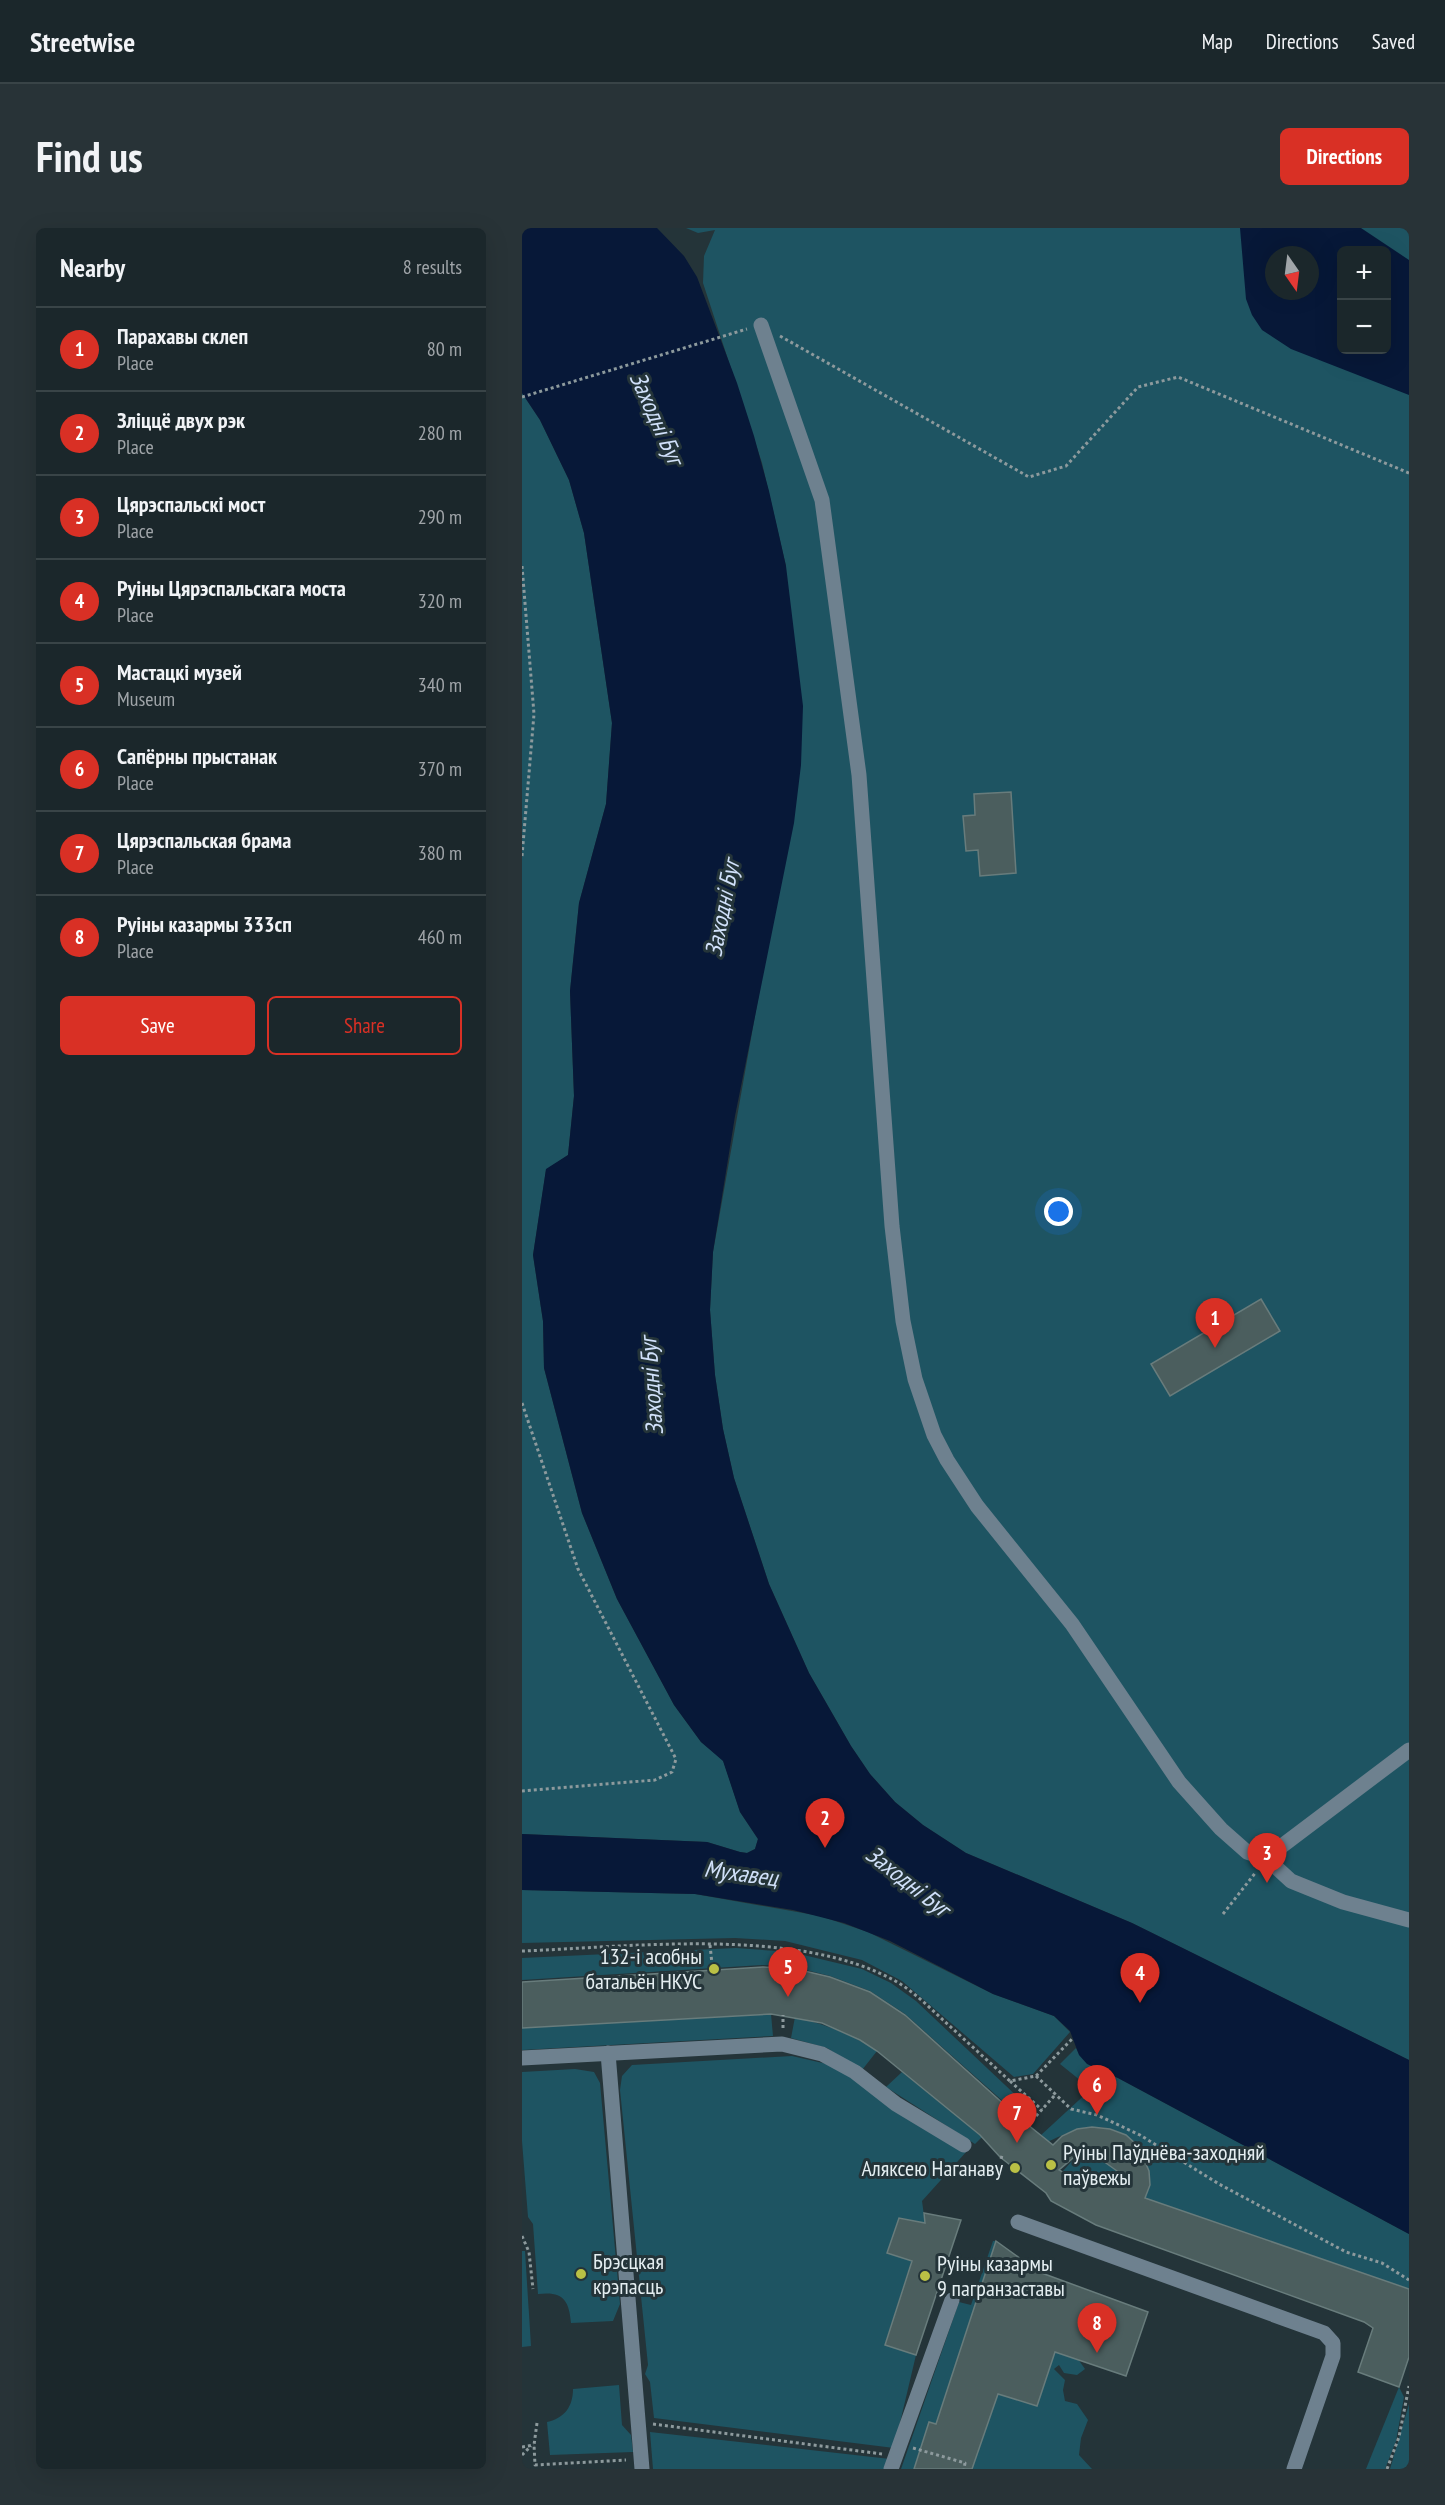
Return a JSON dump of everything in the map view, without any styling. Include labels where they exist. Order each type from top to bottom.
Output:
[{"type":"lane","points":[[761,325],[822,500],[859,775],[895,1257],[903,1321],[924,1408],[934,1435],[961,1484],[1072,1624],[1179,1782],[1221,1829],[1247,1852],[1266,1858],[1291,1881],[1342,1902],[1409,1920]]},
{"type":"lane","points":[[1266,1858],[1409,1750]]},
{"type":"lane","points":[[522,2058],[782,2044],[822,2054],[855,2072],[896,2104],[964,2145]]},
{"type":"lane","points":[[608,2053],[642,2464]]},
{"type":"lane","points":[[1018,2223],[1324,2333],[1333,2343],[1333,2356],[1294,2469]]},
{"type":"lane","points":[[893,2462],[952,2300]]},
{"type":"path","points":[[522,397],[761,325],[1029,477],[1066,466],[1138,387],[1178,377],[1409,473]]},
{"type":"path","points":[[522,566],[534,714],[522,856]]},
{"type":"path","points":[[522,1403],[578,1569],[676,1759],[672,1772],[655,1780],[522,1791]]},
{"type":"path","points":[[1223,1914],[1266,1858]]},
{"type":"path","points":[[522,1951],[710,1944],[799,1951],[865,1966],[899,1983],[921,2000],[1042,2110]]},
{"type":"path","points":[[710,1944],[712,1964]]},
{"type":"path","points":[[1010,2081],[1036,2076],[1073,2038]]},
{"type":"path","points":[[1036,2076],[1071,2109],[1097,2115],[1140,2135],[1219,2184],[1346,2252],[1382,2262],[1409,2280]]},
{"type":"path","points":[[1028,2125],[1055,2095]]},
{"type":"path","points":[[522,2236],[529,2252],[533,2289]]},
{"type":"path","points":[[1387,2469],[1399,2437],[1409,2386]]},
{"type":"path","points":[[639,2422],[893,2462]]},
{"type":"path","points":[[537,2423],[532,2446],[536,2467],[590,2462],[642,2464]]},
{"type":"path","points":[[522,2446],[532,2446]]},
{"type":"path","points":[[522,2455],[532,2446]]},
{"type":"path","points":[[914,2448],[965,2463],[964,2469]]},
{"type":"path","points":[[590,2462],[590,2469]]},
{"type":"shaded area","points":[[686,228],[1409,228],[1409,2060],[1132,1923],[966,1853],[923,1825],[895,1802],[870,1774],[851,1746],[809,1673],[769,1584],[734,1478],[723,1429],[715,1375],[710,1310],[713,1252],[763,971],[786,566],[762,463],[703,283],[704,256],[715,230],[698,233]]},
{"type":"shaded area","points":[[522,393],[540,420],[569,480],[584,533],[612,723],[606,804],[579,903],[570,991],[574,1096],[568,1155],[546,1170],[533,1255],[543,1321],[544,1368],[582,1513],[617,1599],[674,1705],[701,1742],[723,1760],[740,1812],[758,1839],[755,1849],[747,1853],[707,1842],[522,1834]]},
{"type":"shaded area","points":[[522,1890],[695,1894],[820,1916],[868,1932],[993,1994],[1054,2016],[1070,2032],[1033,2074],[1014,2077],[902,1981],[862,1960],[785,1941],[735,1938],[522,1943]]},
{"type":"shaded area","points":[[736,1948],[791,1952],[862,1969],[891,1983],[916,2001],[1023,2102],[1015,2112],[905,2014],[870,1991],[830,1976],[794,1967],[762,1965],[522,1980],[522,1958]]},
{"type":"shaded area","points":[[771,2014],[773,2036],[522,2050],[522,2028]]},
{"type":"shaded area","points":[[795,2017],[837,2030],[877,2051],[862,2070],[827,2048],[791,2038]]},
{"type":"shaded area","points":[[1076,2048],[1079,2054],[1094,2067],[1409,2234],[1409,2289],[1145,2198],[1148,2171],[1144,2158],[1138,2147],[1119,2132],[1091,2127],[1047,2142],[1040,2136],[1091,2089],[1060,2064]]},
{"type":"shaded area","points":[[792,2056],[827,2064],[860,2082],[967,2151],[922,2201],[925,2223],[899,2218],[887,2253],[907,2259],[915,2250],[885,2344],[916,2355],[894,2448],[654,2418],[650,2382],[645,2374],[648,2365],[620,2090],[622,2076],[632,2065]]},
{"type":"shaded area","points":[[575,2069],[594,2072],[600,2083],[620,2304],[613,2321],[571,2323],[569,2308],[563,2299],[553,2294],[538,2294],[533,2224],[528,2217],[522,2141],[522,2072]]},
{"type":"shaded area","points":[[902,2072],[982,2137],[975,2144],[886,2087]]},
{"type":"shaded area","points":[[1093,2149],[1118,2159],[1128,2179],[1096,2182],[1089,2187],[1063,2171],[1080,2152]]},
{"type":"shaded area","points":[[993,2241],[996,2241],[936,2424],[929,2422],[914,2469],[901,2469],[959,2302],[971,2305]]},
{"type":"shaded area","points":[[522,2251],[525,2251],[531,2346],[522,2347]]},
{"type":"shaded area","points":[[1034,2345],[1078,2359],[1085,2369],[1077,2375],[1064,2373],[1059,2365],[1054,2369],[1065,2380],[1063,2390],[1065,2401],[1077,2404],[1088,2420],[1081,2438],[1079,2455],[1092,2469],[972,2469],[998,2394],[1013,2399],[1021,2397],[1037,2406],[1048,2372],[1015,2360]]},
{"type":"shaded area","points":[[619,2385],[622,2425],[631,2435],[633,2452],[550,2455],[547,2422],[559,2418],[567,2410],[573,2389]]},
{"type":"shaded area","points":[[1399,2387],[1404,2397],[1396,2441],[1385,2469],[1366,2469]]},
{"type":"shaded area","points":[[1409,2404],[1409,2469],[1390,2469]]},
{"type":"shaded area","points":[[650,2432],[890,2459],[887,2469],[653,2469]]},
{"type":"water","points":[[522,228],[657,228],[684,256],[697,277],[737,383],[769,491],[786,566],[803,706],[801,765],[794,823],[735,1116],[713,1252],[710,1310],[715,1375],[723,1429],[734,1478],[769,1584],[809,1673],[851,1746],[870,1774],[895,1802],[923,1825],[966,1853],[1132,1923],[1409,2060],[1409,2234],[1118,2078],[1087,2064],[1079,2055],[1070,2031],[1054,2016],[993,1994],[890,1941],[844,1923],[793,1910],[695,1894],[522,1890],[522,1834],[707,1842],[747,1853],[755,1849],[758,1839],[740,1812],[723,1761],[701,1742],[674,1705],[617,1599],[582,1513],[544,1368],[543,1321],[533,1255],[546,1169],[568,1155],[574,1096],[570,991],[579,903],[606,804],[612,723],[584,533],[569,480],[540,420],[522,393]]},
{"type":"water","points":[[1240,228],[1361,228],[1388,246],[1337,246],[1337,354],[1391,354],[1391,248],[1409,260],[1409,395],[1291,349],[1262,330],[1252,315],[1246,299]]},
{"type":"building","points":[[1011,792],[1016,873],[980,876],[978,850],[966,851],[963,816],[975,815],[974,794]]},
{"type":"building","points":[[1261,1299],[1280,1331],[1170,1396],[1151,1364]]},
{"type":"building","points":[[763,1967],[796,1969],[830,1977],[870,1992],[905,2015],[1017,2116],[1053,2145],[1062,2136],[1077,2129],[1092,2127],[1110,2129],[1126,2135],[1138,2146],[1149,2171],[1150,2185],[1145,2198],[1409,2289],[1409,2357],[1399,2387],[1358,2372],[1373,2328],[1364,2322],[1096,2225],[1051,2201],[1046,2193],[1000,2157],[980,2135],[877,2051],[860,2040],[822,2023],[771,2014],[522,2028],[522,1982]],"holes":[[[1085,2148],[1124,2176],[1096,2182],[1088,2187],[1059,2170]]]},
{"type":"building","name":"Руіны казармы 9 пагранзаставы","points":[[924,2213],[961,2220],[916,2355],[885,2345],[912,2261],[887,2253],[899,2218],[925,2223]]},
{"type":"building","points":[[996,2241],[1039,2272],[1148,2312],[1126,2376],[1055,2352],[1037,2406],[998,2394],[972,2469],[914,2469],[929,2422],[936,2424]]},
{"type":"place","name":"Парахавы склеп","points":[[1215,1348]]},
{"type":"place","name":"Зліццё двух рэк","points":[[825,1848]]},
{"type":"place","name":"Цярэспальскі мост","points":[[1267,1883]]},
{"type":"place","name":"132-і асобны батальён НКУС","points":[[714,1969]]},
{"type":"place","name":"Мастацкі музей","points":[[788,1997]]},
{"type":"place","name":"Руіны Цярэспальскага моста","points":[[1140,2003]]},
{"type":"place","name":"Сапёрны прыстанак","points":[[1097,2115]]},
{"type":"place","name":"Цярэспальская брама","points":[[1017,2143]]},
{"type":"place","name":"Руіны Паўднёва-заходняй паўвежы","points":[[1051,2165]]},
{"type":"place","name":"Аляксею Наганаву","points":[[1015,2168]]},
{"type":"place","name":"Брэсцкая крэпасць","points":[[581,2274]]},
{"type":"place","name":"Руіны казармы 9 пагранзаставы","points":[[925,2276]]},
{"type":"place","name":"Руіны казармы 333сп","points":[[1097,2353]]},
{"type":"water label","name":"Заходні Буг","points":[[657,418]]},
{"type":"water label","name":"Заходні Буг","points":[[722,908]]},
{"type":"water label","name":"Заходні Буг","points":[[651,1386]]},
{"type":"water label","name":"Мухавец","points":[[741,1873]]},
{"type":"water label","name":"Заходні Буг","points":[[908,1881]]}]
